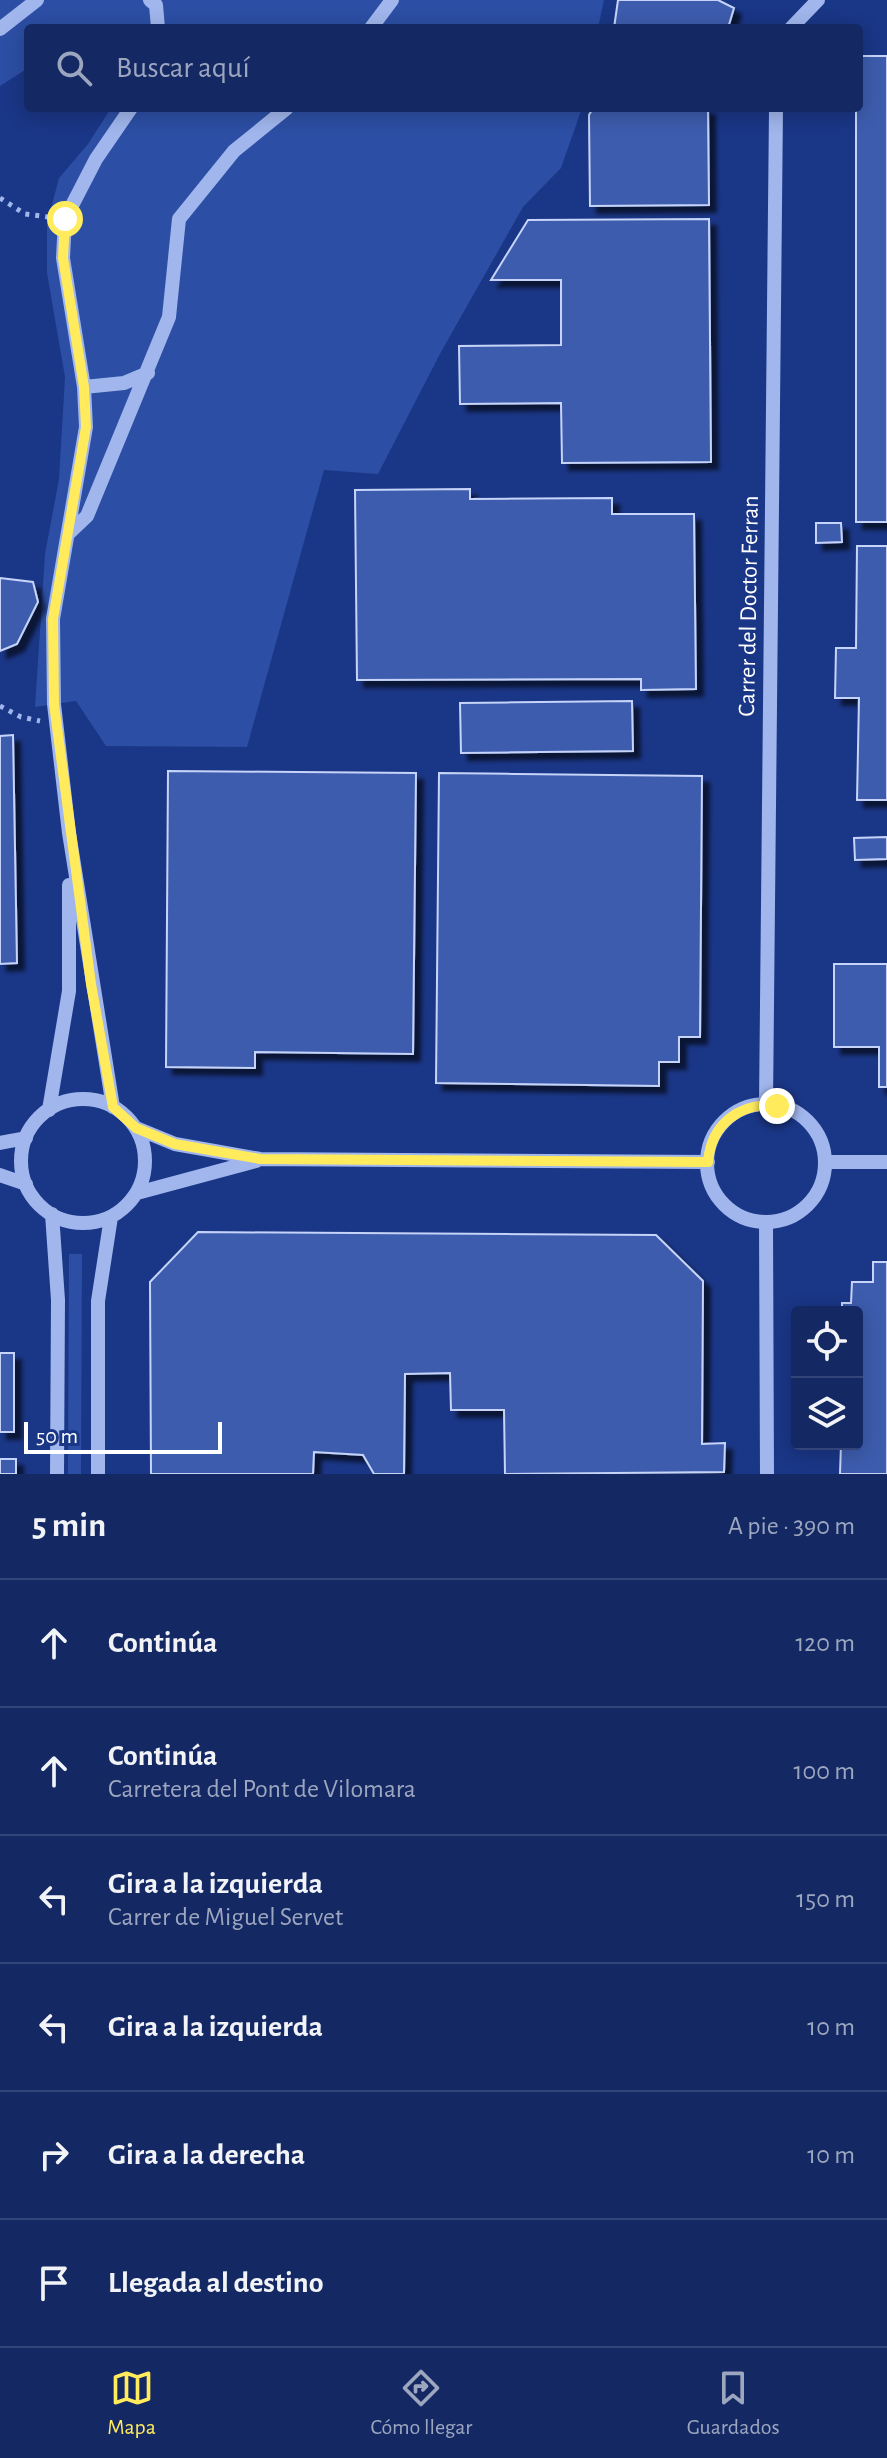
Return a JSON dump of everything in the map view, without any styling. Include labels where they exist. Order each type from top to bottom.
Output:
[{"type":"street","points":[[0,29],[37,0]]},
{"type":"street","points":[[150,0],[156,5],[158,24]]},
{"type":"street","points":[[374,24],[392,0]]},
{"type":"street","points":[[795,24],[818,0]]},
{"type":"street","points":[[113,1107],[69,833],[54,704],[53,619],[86,427],[84,387],[63,258],[65,219],[96,159],[128,112]]},
{"type":"street","points":[[67,534],[87,516],[169,317],[179,219],[234,151],[282,112]]},
{"type":"street","name":"Carrer del Doctor Ferran","points":[[766,1104],[776,112]]},
{"type":"street","points":[[84,387],[124,383],[148,373]]},
{"type":"street","points":[[69,833],[69,991],[49,1110],[26,1138],[21,1161],[26,1184],[36,1201],[52,1214],[81,1223],[111,1217],[137,1193],[145,1166],[144,1146],[136,1128]]},
{"type":"street","points":[[49,1110],[81,1099],[113,1107],[136,1128],[175,1144],[260,1159],[708,1162]]},
{"type":"street","points":[[766,1104],[787,1109],[809,1123],[820,1141],[825,1162],[819,1189],[806,1206],[793,1216],[766,1222],[744,1218],[726,1206],[713,1189],[708,1162],[712,1140],[725,1121],[749,1107],[766,1104]]},
{"type":"street","points":[[0,1143],[26,1138]]},
{"type":"street","points":[[137,1193],[175,1186],[260,1159]]},
{"type":"street","points":[[825,1162],[887,1162]]},
{"type":"street","points":[[0,1175],[26,1184]]},
{"type":"street","points":[[52,1214],[58,1300],[57,1474]]},
{"type":"street","points":[[98,1474],[98,1301],[111,1217]]},
{"type":"street","points":[[766,1222],[767,1474]]},
{"type":"path","points":[[0,198],[25,214],[65,219]]},
{"type":"path","points":[[0,706],[21,717],[56,724]]},
{"type":"shaded area","points":[[0,0],[604,0],[599,24],[24,24],[24,71],[0,86]]},
{"type":"shaded area","points":[[108,112],[581,112],[561,168],[523,207],[441,352],[378,474],[324,470],[247,747],[106,746],[76,701],[35,707],[45,554],[59,479],[65,377],[47,273],[47,223],[59,178],[88,144]]},
{"type":"shaded area","points":[[69,1254],[82,1254],[81,1474],[68,1474]]},
{"type":"building","points":[[618,0],[718,0],[734,8],[729,24],[615,24]]},
{"type":"building","points":[[863,56],[887,56],[887,522],[856,522],[856,112],[863,112]]},
{"type":"building","points":[[591,112],[708,112],[709,205],[590,206]]},
{"type":"building","points":[[709,219],[711,462],[562,463],[561,403],[460,404],[459,346],[561,345],[561,280],[491,280],[528,220]]},
{"type":"building","points":[[470,489],[470,499],[612,498],[612,514],[694,514],[696,689],[641,690],[641,679],[357,680],[355,490]]},
{"type":"building","points":[[816,523],[841,523],[842,542],[816,543]]},
{"type":"building","points":[[857,546],[887,546],[887,800],[857,800],[859,698],[835,698],[836,648],[856,648]]},
{"type":"building","points":[[0,578],[33,582],[38,602],[17,644],[0,651]]},
{"type":"building","points":[[632,701],[633,751],[461,753],[460,703]]},
{"type":"building","points":[[13,735],[17,963],[0,964],[0,736]]},
{"type":"building","points":[[168,771],[416,773],[413,1054],[255,1052],[255,1068],[166,1067]]},
{"type":"building","points":[[439,773],[702,776],[700,1037],[679,1037],[679,1062],[659,1062],[659,1086],[436,1083]]},
{"type":"building","points":[[887,837],[887,859],[855,860],[854,838]]},
{"type":"building","points":[[834,964],[887,964],[887,1087],[879,1087],[879,1047],[834,1047]]},
{"type":"building","points":[[198,1232],[656,1235],[703,1281],[702,1444],[725,1443],[724,1472],[505,1474],[504,1410],[451,1410],[450,1373],[405,1374],[404,1474],[374,1474],[363,1455],[314,1452],[313,1474],[151,1474],[150,1282]]},
{"type":"building","points":[[873,1262],[887,1262],[887,1474],[840,1474],[841,1450],[863,1450],[863,1306],[842,1306],[842,1303],[851,1303],[852,1282],[873,1282]]},
{"type":"building","points":[[0,1353],[14,1353],[14,1432],[0,1432]]},
{"type":"building","points":[[0,1459],[16,1459],[16,1474],[0,1474]]},
{"type":"route","points":[[65,219],[63,258],[84,387],[86,427],[80,480],[67,534],[53,619],[54,704],[91,984],[113,1107],[136,1128],[175,1144],[260,1159],[708,1162],[712,1140],[729,1117],[749,1107],[777,1106]]}]
